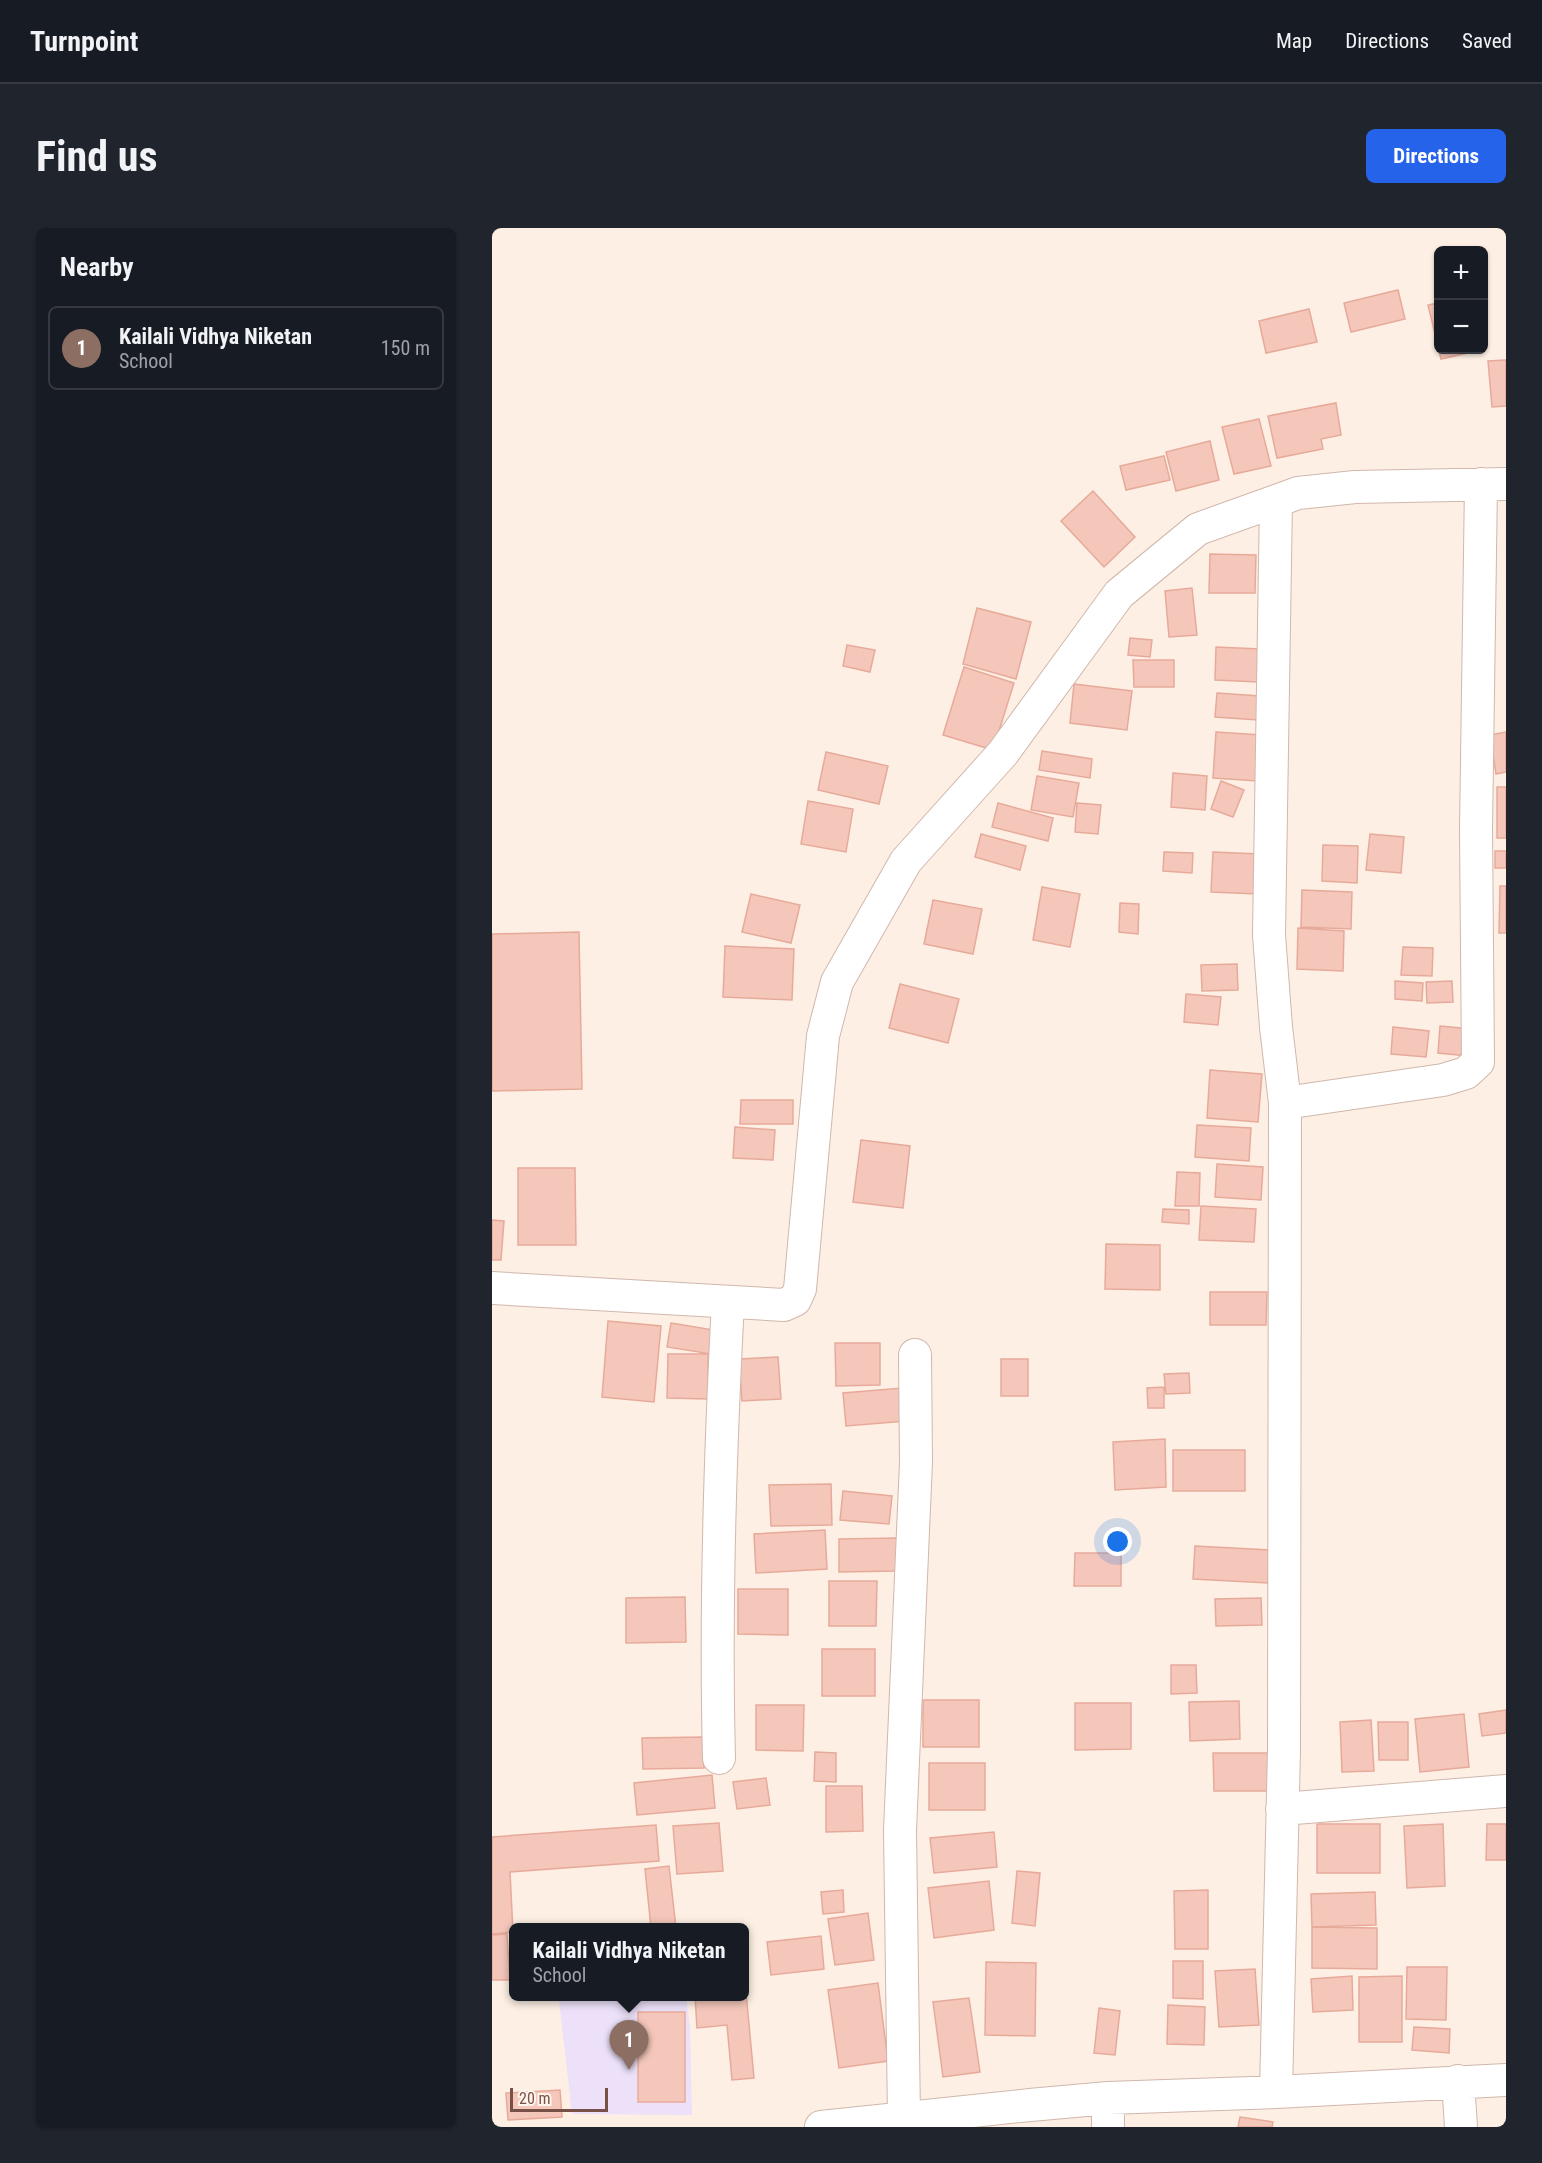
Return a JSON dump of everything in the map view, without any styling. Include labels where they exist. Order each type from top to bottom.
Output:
[{"type":"street","points":[[492,1288],[784,1305],[795,1300],[800,1289],[823,1036],[837,982],[906,861],[1003,753],[1119,594],[1198,529],[1298,493],[1355,487],[1493,484],[1476,830],[1478,1062],[1466,1073],[1443,1080],[1285,1103]]},
{"type":"street","points":[[1276,501],[1269,935],[1285,1103],[1282,1809],[1276,2092]]},
{"type":"street","points":[[719,1758],[717,1655],[723,1394],[728,1302]]},
{"type":"street","points":[[904,2118],[900,1830],[916,1462],[915,1355]]},
{"type":"street","points":[[1282,1809],[1506,1791]]},
{"type":"street","points":[[821,2127],[904,2118],[1108,2113],[1276,2092],[1506,2080]]},
{"type":"street","points":[[1458,2081],[1461,2127]]},
{"type":"shaded area","points":[[559,2001],[687,2001],[690,2027],[692,2115],[572,2114]]},
{"type":"building","points":[[1398,290],[1405,319],[1351,332],[1344,303]]},
{"type":"building","points":[[1434,304],[1434,330],[1428,305]]},
{"type":"building","points":[[1309,309],[1317,342],[1266,353],[1259,321]]},
{"type":"building","points":[[1440,354],[1463,354],[1441,359]]},
{"type":"building","points":[[1506,360],[1506,406],[1492,407],[1488,361]]},
{"type":"building","points":[[1336,403],[1341,435],[1321,439],[1323,449],[1277,458],[1268,416]]},
{"type":"building","points":[[1259,419],[1271,466],[1234,474],[1222,427]]},
{"type":"building","points":[[1210,441],[1219,480],[1176,491],[1166,452]]},
{"type":"building","points":[[1164,456],[1170,480],[1126,490],[1120,466]]},
{"type":"building","points":[[1093,491],[1135,537],[1104,567],[1061,521]]},
{"type":"building","points":[[1210,554],[1256,555],[1255,593],[1209,593]]},
{"type":"building","points":[[1192,588],[1197,635],[1169,637],[1165,591]]},
{"type":"building","points":[[977,608],[1031,622],[1016,679],[963,664]]},
{"type":"building","points":[[1130,638],[1152,640],[1150,657],[1128,655]]},
{"type":"building","points":[[847,645],[875,650],[870,672],[843,666]]},
{"type":"building","points":[[1216,647],[1260,649],[1258,682],[1215,680]]},
{"type":"building","points":[[1133,660],[1174,660],[1174,687],[1134,687]]},
{"type":"building","points":[[964,667],[1014,683],[993,750],[943,735]]},
{"type":"building","points":[[1074,684],[1132,691],[1127,730],[1070,723]]},
{"type":"building","points":[[1217,693],[1260,696],[1258,720],[1215,717]]},
{"type":"building","points":[[1216,732],[1261,735],[1258,781],[1213,778]]},
{"type":"building","points":[[1506,732],[1506,772],[1496,774],[1490,735]]},
{"type":"building","points":[[1042,751],[1092,759],[1090,778],[1039,770]]},
{"type":"building","points":[[826,752],[888,766],[879,804],[818,790]]},
{"type":"building","points":[[1173,773],[1207,776],[1205,810],[1171,807]]},
{"type":"building","points":[[1037,776],[1079,783],[1073,817],[1031,810]]},
{"type":"building","points":[[1221,781],[1244,790],[1233,817],[1211,809]]},
{"type":"building","points":[[1497,787],[1506,787],[1506,838],[1497,838]]},
{"type":"building","points":[[808,801],[853,809],[846,852],[801,844]]},
{"type":"building","points":[[998,803],[1053,818],[1048,841],[992,827]]},
{"type":"building","points":[[1077,803],[1101,805],[1098,834],[1075,832]]},
{"type":"building","points":[[981,834],[1026,846],[1020,870],[975,857]]},
{"type":"building","points":[[1370,834],[1404,837],[1401,873],[1366,870]]},
{"type":"building","points":[[1323,845],[1358,846],[1357,883],[1322,881]]},
{"type":"building","points":[[1495,851],[1506,851],[1506,868],[1495,868]]},
{"type":"building","points":[[1164,852],[1193,853],[1192,873],[1163,871]]},
{"type":"building","points":[[1213,852],[1259,854],[1257,894],[1211,892]]},
{"type":"building","points":[[1500,886],[1506,886],[1506,933],[1499,933]]},
{"type":"building","points":[[1042,887],[1080,894],[1070,947],[1033,940]]},
{"type":"building","points":[[1302,890],[1352,892],[1351,929],[1301,927]]},
{"type":"building","points":[[751,894],[800,905],[791,943],[742,932]]},
{"type":"building","points":[[933,900],[982,909],[973,954],[924,944]]},
{"type":"building","points":[[1120,903],[1139,904],[1138,934],[1119,932]]},
{"type":"building","points":[[1298,928],[1344,931],[1343,971],[1297,969]]},
{"type":"building","points":[[579,932],[582,1089],[492,1091],[492,934]]},
{"type":"building","points":[[725,946],[794,949],[792,1000],[723,997]]},
{"type":"building","points":[[1403,947],[1433,948],[1432,976],[1401,975]]},
{"type":"building","points":[[1237,964],[1238,990],[1202,991],[1201,965]]},
{"type":"building","points":[[1395,981],[1423,983],[1422,1001],[1395,999]]},
{"type":"building","points":[[1452,981],[1453,1002],[1427,1003],[1426,982]]},
{"type":"building","points":[[900,984],[959,999],[948,1043],[889,1028]]},
{"type":"building","points":[[1186,994],[1221,997],[1218,1025],[1184,1022]]},
{"type":"building","points":[[1440,1026],[1471,1029],[1468,1056],[1438,1053]]},
{"type":"building","points":[[1393,1027],[1429,1031],[1426,1057],[1391,1054]]},
{"type":"building","points":[[1210,1070],[1262,1074],[1258,1122],[1207,1118]]},
{"type":"building","points":[[741,1100],[793,1100],[793,1124],[740,1124]]},
{"type":"building","points":[[1197,1125],[1251,1128],[1249,1161],[1195,1157]]},
{"type":"building","points":[[735,1127],[775,1130],[773,1160],[733,1158]]},
{"type":"building","points":[[861,1140],[910,1146],[903,1208],[853,1202]]},
{"type":"building","points":[[1217,1164],[1263,1167],[1261,1200],[1215,1197]]},
{"type":"building","points":[[518,1168],[575,1168],[576,1245],[518,1245]]},
{"type":"building","points":[[1177,1172],[1200,1173],[1199,1206],[1175,1206]]},
{"type":"building","points":[[1201,1206],[1256,1209],[1254,1242],[1199,1240]]},
{"type":"building","points":[[1163,1209],[1189,1210],[1189,1224],[1162,1222]]},
{"type":"building","points":[[492,1220],[504,1221],[501,1260],[492,1260]]},
{"type":"building","points":[[1106,1244],[1160,1245],[1160,1290],[1105,1289]]},
{"type":"building","points":[[1210,1292],[1267,1292],[1266,1325],[1210,1325]]},
{"type":"building","points":[[608,1321],[661,1326],[654,1402],[602,1397]]},
{"type":"building","points":[[671,1323],[714,1330],[711,1354],[667,1347]]},
{"type":"building","points":[[835,1343],[880,1343],[880,1385],[836,1386]]},
{"type":"building","points":[[668,1354],[708,1354],[708,1399],[667,1398]]},
{"type":"building","points":[[778,1357],[781,1399],[742,1401],[739,1359]]},
{"type":"building","points":[[1001,1359],[1028,1359],[1028,1396],[1001,1396]]},
{"type":"building","points":[[1189,1373],[1190,1393],[1166,1394],[1164,1374]]},
{"type":"building","points":[[1164,1387],[1164,1408],[1148,1408],[1147,1388]]},
{"type":"building","points":[[903,1388],[906,1421],[846,1426],[843,1393]]},
{"type":"building","points":[[1165,1439],[1166,1487],[1115,1490],[1113,1442]]},
{"type":"building","points":[[1173,1450],[1245,1450],[1245,1491],[1173,1491]]},
{"type":"building","points":[[831,1484],[832,1525],[771,1526],[769,1485]]},
{"type":"building","points":[[843,1491],[892,1496],[889,1524],[840,1520]]},
{"type":"building","points":[[825,1530],[827,1569],[756,1573],[754,1534]]},
{"type":"building","points":[[897,1538],[897,1571],[839,1572],[839,1539]]},
{"type":"building","points":[[1195,1546],[1270,1550],[1268,1583],[1193,1579]]},
{"type":"building","points":[[1075,1553],[1121,1553],[1121,1586],[1074,1586]]},
{"type":"building","points":[[829,1581],[877,1581],[876,1626],[829,1626]]},
{"type":"building","points":[[738,1589],[788,1589],[788,1635],[738,1634]]},
{"type":"building","points":[[685,1597],[686,1642],[626,1643],[626,1598]]},
{"type":"building","points":[[1261,1598],[1262,1625],[1216,1626],[1215,1599]]},
{"type":"building","points":[[822,1649],[875,1649],[875,1696],[822,1696]]},
{"type":"building","points":[[1171,1665],[1196,1665],[1197,1693],[1171,1694]]},
{"type":"building","points":[[923,1700],[979,1700],[979,1747],[923,1747]]},
{"type":"building","points":[[1239,1701],[1240,1739],[1190,1741],[1189,1702]]},
{"type":"building","points":[[1075,1703],[1131,1703],[1131,1749],[1075,1750]]},
{"type":"building","points":[[756,1705],[804,1705],[803,1751],[756,1750]]},
{"type":"building","points":[[1506,1710],[1506,1733],[1482,1736],[1479,1714]]},
{"type":"building","points":[[1464,1714],[1469,1767],[1420,1772],[1415,1719]]},
{"type":"building","points":[[1371,1720],[1374,1771],[1342,1772],[1340,1722]]},
{"type":"building","points":[[1378,1722],[1408,1722],[1408,1760],[1379,1760]]},
{"type":"building","points":[[703,1737],[704,1768],[643,1769],[642,1738]]},
{"type":"building","points":[[815,1752],[836,1753],[836,1782],[814,1781]]},
{"type":"building","points":[[1213,1753],[1272,1753],[1272,1791],[1214,1791]]},
{"type":"building","points":[[929,1763],[985,1763],[985,1810],[929,1810]]},
{"type":"building","points":[[712,1775],[715,1808],[637,1815],[634,1783]]},
{"type":"building","points":[[766,1778],[770,1805],[737,1809],[733,1782]]},
{"type":"building","points":[[826,1786],[862,1786],[863,1831],[826,1832]]},
{"type":"building","points":[[719,1823],[723,1871],[677,1874],[673,1826]]},
{"type":"building","points":[[1317,1824],[1380,1824],[1380,1873],[1317,1873]]},
{"type":"building","points":[[1443,1824],[1445,1886],[1407,1888],[1404,1826]]},
{"type":"building","points":[[1487,1824],[1506,1824],[1506,1860],[1486,1860]]},
{"type":"building","points":[[656,1825],[659,1861],[510,1872],[513,1923],[509,1923],[509,1932],[492,1934],[492,1837]]},
{"type":"building","points":[[994,1832],[997,1867],[934,1873],[930,1838]]},
{"type":"building","points":[[669,1866],[675,1923],[650,1923],[645,1869]]},
{"type":"building","points":[[1017,1871],[1040,1873],[1035,1926],[1012,1923]]},
{"type":"building","points":[[989,1881],[994,1930],[934,1938],[928,1888]]},
{"type":"building","points":[[843,1890],[844,1912],[823,1914],[821,1892]]},
{"type":"building","points":[[1208,1890],[1208,1949],[1175,1949],[1174,1891]]},
{"type":"building","points":[[1375,1892],[1376,1925],[1312,1927],[1311,1894]]},
{"type":"building","points":[[868,1913],[874,1960],[835,1965],[828,1919]]},
{"type":"building","points":[[1312,1927],[1377,1928],[1377,1969],[1312,1968]]},
{"type":"building","points":[[507,1934],[509,1980],[492,1980],[492,1935]]},
{"type":"building","points":[[821,1936],[824,1969],[771,1975],[767,1942]]},
{"type":"building","points":[[1173,1961],[1203,1961],[1203,1999],[1173,1998]]},
{"type":"building","points":[[986,1962],[1036,1963],[1035,2036],[985,2035]]},
{"type":"building","points":[[1407,1967],[1447,1967],[1446,2020],[1406,2019]]},
{"type":"building","points":[[1255,1969],[1259,2025],[1219,2027],[1215,1971]]},
{"type":"building","points":[[1352,1976],[1353,2010],[1313,2012],[1311,1979]]},
{"type":"building","points":[[1402,1976],[1402,2042],[1359,2042],[1359,1977]]},
{"type":"building","points":[[878,1983],[888,2061],[839,2068],[828,1990]]},
{"type":"building","points":[[969,1998],[980,2072],[943,2077],[933,2002]]},
{"type":"building","points":[[695,2001],[747,2001],[754,2078],[732,2080],[727,2025],[697,2028]]},
{"type":"building","points":[[1168,2005],[1205,2007],[1204,2045],[1167,2044]]},
{"type":"building","points":[[1099,2008],[1120,2011],[1115,2055],[1094,2053]]},
{"type":"building","points":[[638,2012],[685,2012],[685,2102],[638,2102]]},
{"type":"building","points":[[1414,2027],[1450,2029],[1449,2053],[1412,2050]]},
{"type":"building","points":[[560,2090],[562,2117],[508,2120],[506,2093]]},
{"type":"building","points":[[1240,2117],[1273,2122],[1272,2127],[1238,2127]]},
{"type":"place","name":"Kailali Vidhya Niketan","points":[[629,2070]]}]
